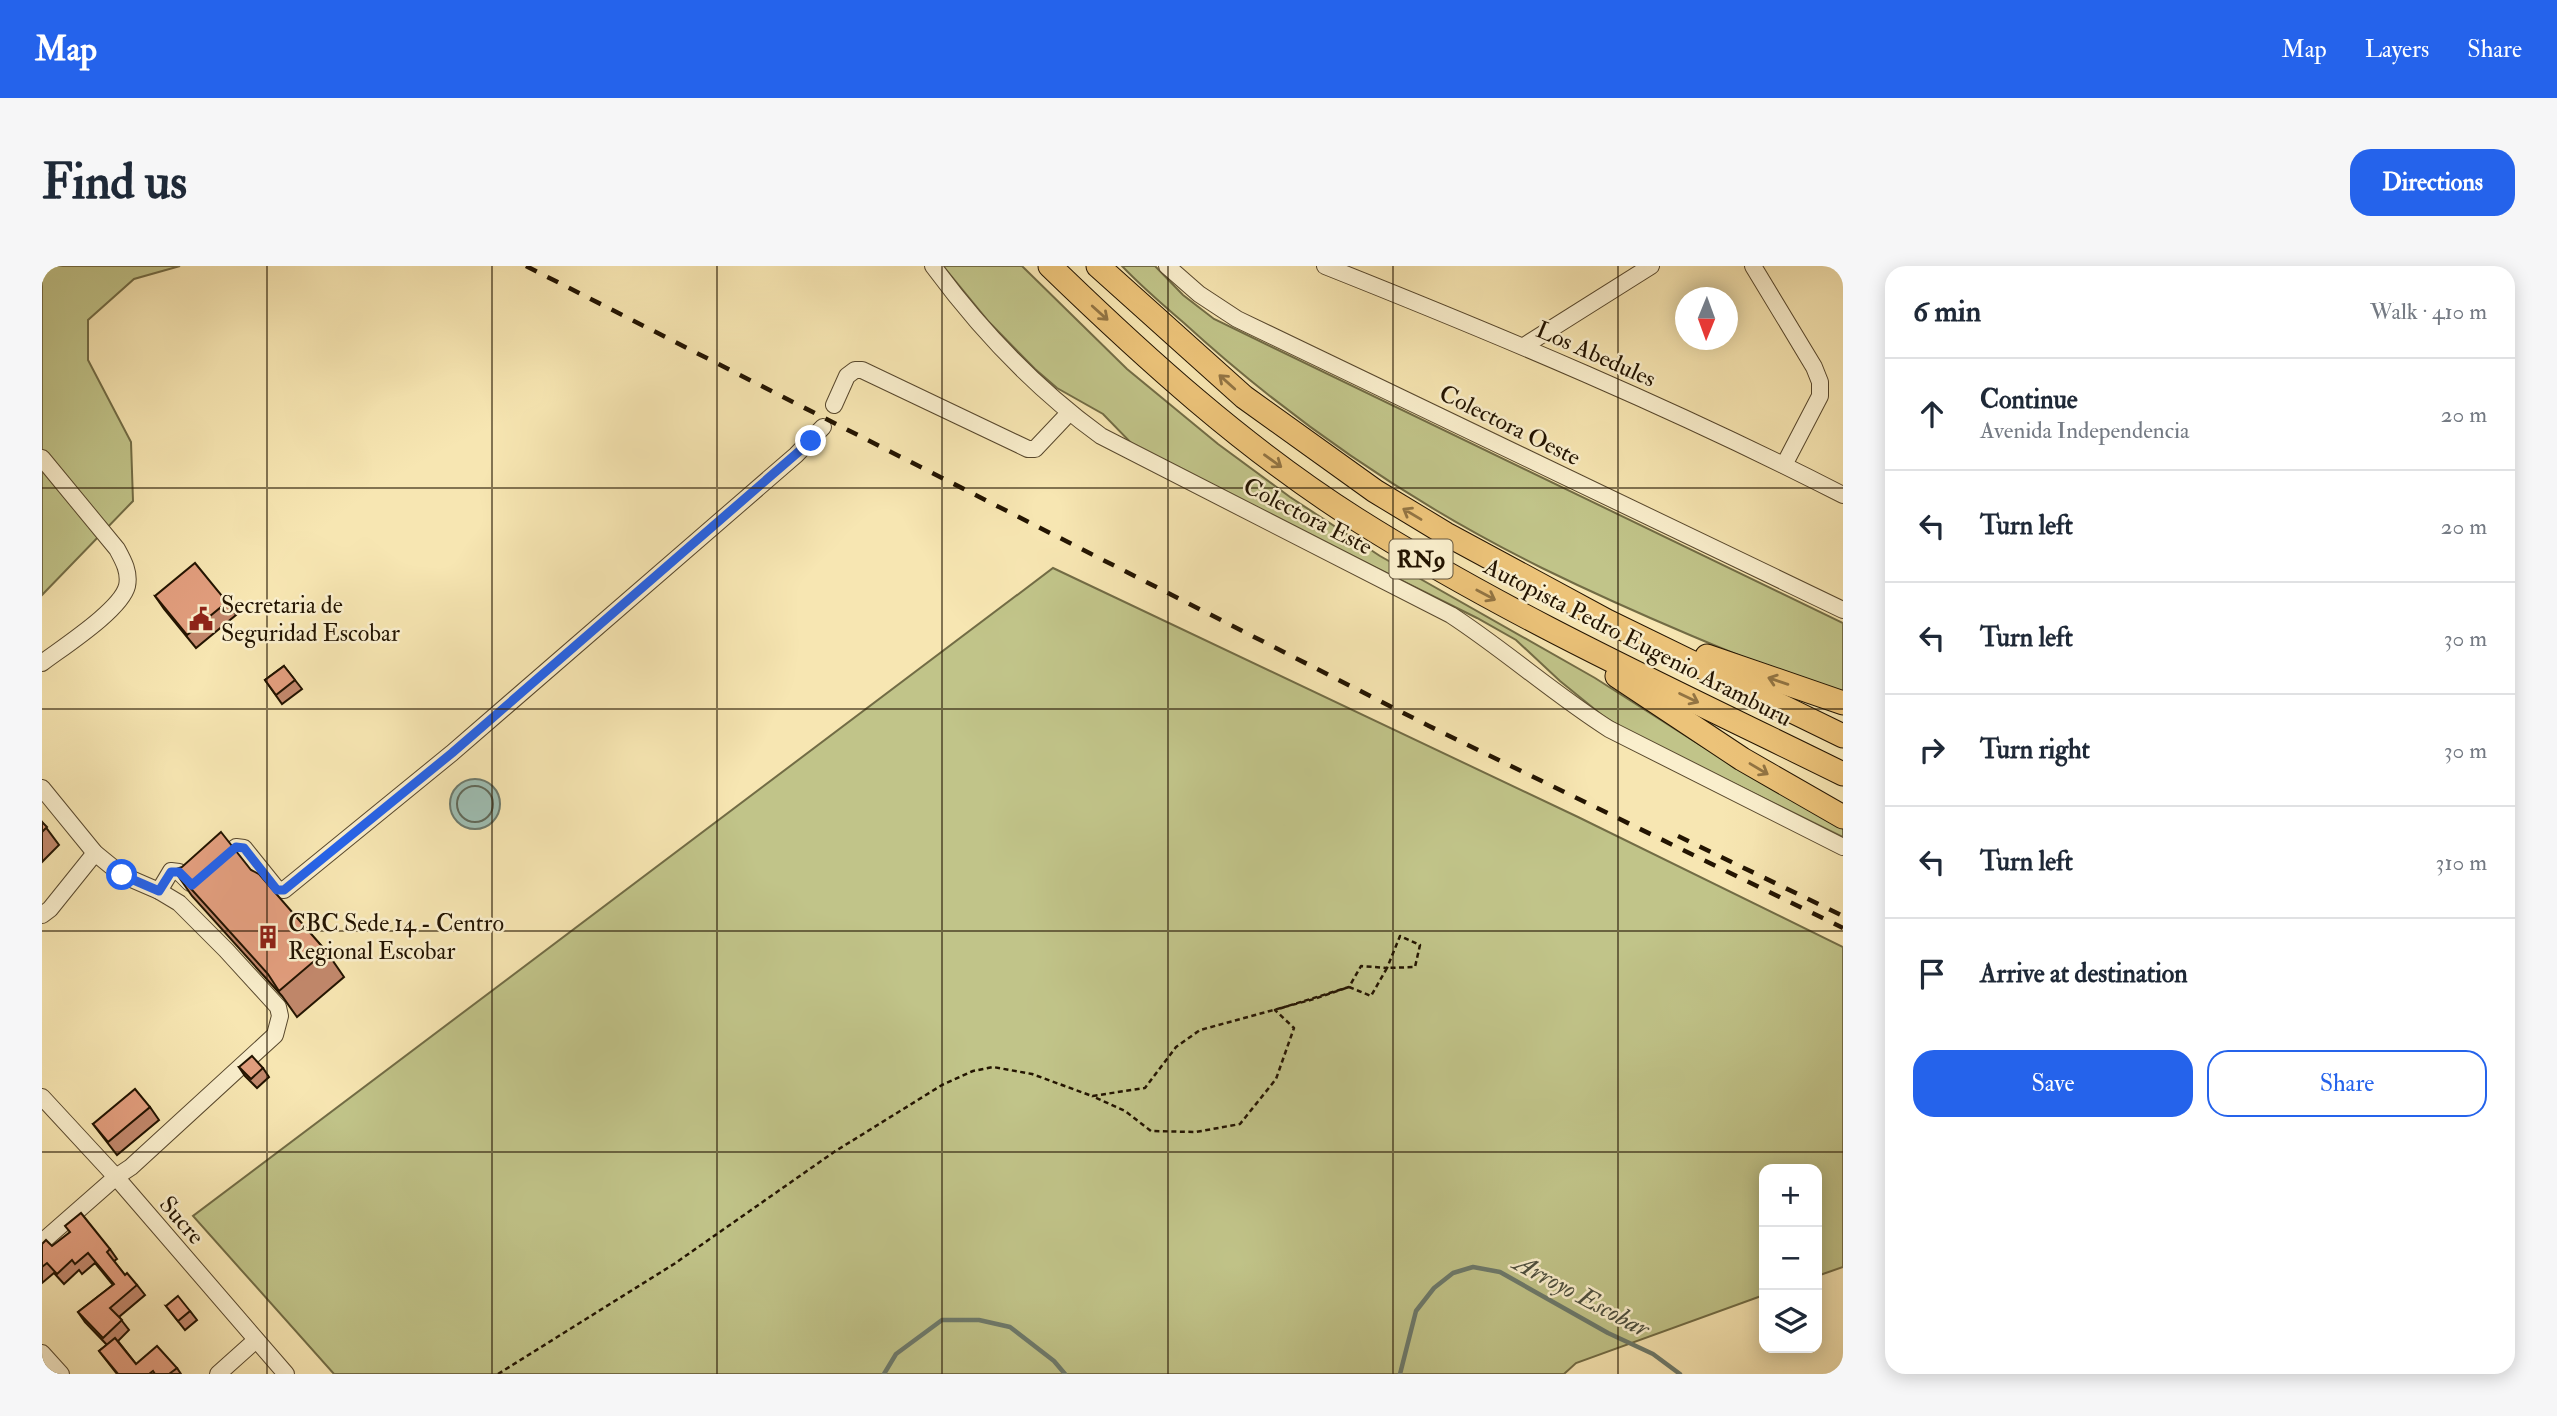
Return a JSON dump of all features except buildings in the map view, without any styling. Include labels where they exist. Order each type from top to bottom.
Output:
[{"type":"highway","name":"Autopista Pedro Eugenio Aramburu","points":[[1050,266],[1219,419],[1274,462],[1354,517],[1446,574],[1539,624],[1843,774]]},
{"type":"highway","name":"Autopista Pedro Eugenio Aramburu","points":[[1098,266],[1244,397],[1375,491],[1446,534],[1607,621],[1843,736]]},
{"type":"highway","points":[[1607,621],[1843,703]]},
{"type":"highway","points":[[1539,624],[1742,759],[1843,817]]},
{"type":"street","name":"Colectora Este","points":[[933,266],[1006,354],[1034,383],[1101,436],[1451,615],[1488,639],[1585,714],[1609,729],[1843,847]]},
{"type":"street","name":"Colectora Oeste","points":[[1167,266],[1199,294],[1237,319],[1843,610]]},
{"type":"street","name":"Los Abedules","points":[[1325,266],[1524,346],[1784,465],[1843,495]]},
{"type":"street","points":[[1524,346],[1651,266]]},
{"type":"street","points":[[1753,266],[1814,367],[1820,382],[1820,396],[1784,465]]},
{"type":"street","points":[[834,405],[847,376],[855,370],[862,370],[1028,449],[1035,449],[1069,413]]},
{"type":"street","points":[[159,891],[171,872],[179,872],[192,885],[236,847],[244,848],[277,890],[284,890],[452,753],[804,448],[823,427]]},
{"type":"street","points":[[42,458],[117,549],[125,564],[127,577],[127,586],[116,606],[42,663]]},
{"type":"street","points":[[42,788],[95,853],[122,875],[179,903],[278,1007],[281,1016],[275,1035],[131,1167],[42,1242]]},
{"type":"street","points":[[42,915],[50,909],[95,853]]},
{"type":"street","name":"Sucre","points":[[42,1097],[116,1177],[286,1374]]},
{"type":"street","points":[[218,1374],[256,1340]]},
{"type":"street","points":[[42,1353],[61,1374]]},
{"type":"path","points":[[1092,1096],[1145,1088],[1176,1047],[1200,1030],[1349,987],[1371,996],[1387,968],[1400,936],[1420,945],[1415,967],[1387,968],[1361,966],[1349,987]]},
{"type":"path","points":[[498,1374],[674,1264],[834,1152],[942,1085],[973,1071],[993,1067],[1032,1074],[1125,1111],[1151,1131],[1196,1132],[1240,1124],[1276,1079],[1294,1028],[1275,1010]]},
{"type":"green space","points":[[42,266],[180,266],[134,279],[88,320],[88,360],[131,442],[133,501],[42,595]]},
{"type":"green space","points":[[943,266],[1022,266],[1127,369],[1218,444],[1290,497],[1380,556],[1595,678],[1700,745],[1843,824],[1843,837],[1629,732],[1603,716],[1560,681],[1516,640],[1477,618],[1137,449],[1103,414],[1057,388],[1035,369],[988,321]]},
{"type":"green space","points":[[1122,266],[1155,266],[1183,295],[1214,319],[1843,623],[1843,697],[1616,603],[1494,543],[1400,488],[1354,458],[1267,393]]},
{"type":"green space","points":[[1053,568],[1578,817],[1843,947],[1843,1267],[1822,1274],[1822,1164],[1759,1164],[1759,1297],[1576,1363],[1564,1374],[334,1374],[193,1216]]},
{"type":"water","points":[[475,779],[493,786],[500,804],[493,822],[475,829],[457,822],[450,804],[457,786]]},
{"type":"waterway","name":"Arroyo Escobar","points":[[1400,1374],[1416,1311],[1434,1288],[1453,1273],[1473,1267],[1500,1272],[1608,1333],[1653,1354],[1680,1374]]},
{"type":"waterway","name":"Arroyo Escobar","points":[[884,1374],[896,1354],[942,1320],[979,1320],[1010,1327],[1054,1361],[1065,1374]]},
{"type":"railway","points":[[526,266],[1429,726],[1843,928]]},
{"type":"railway","points":[[1678,836],[1843,916]]},
{"type":"place","name":"Secretaria de Seguridad Escobar","points":[[201,619]]},
{"type":"place","name":"CBC Sede 14 - Centro Regional Escobar","points":[[268,937]]},
{"type":"route","points":[[122,875],[159,891],[171,872],[179,872],[192,885],[236,847],[244,848],[277,890],[284,890],[452,753],[811,441]]}]
